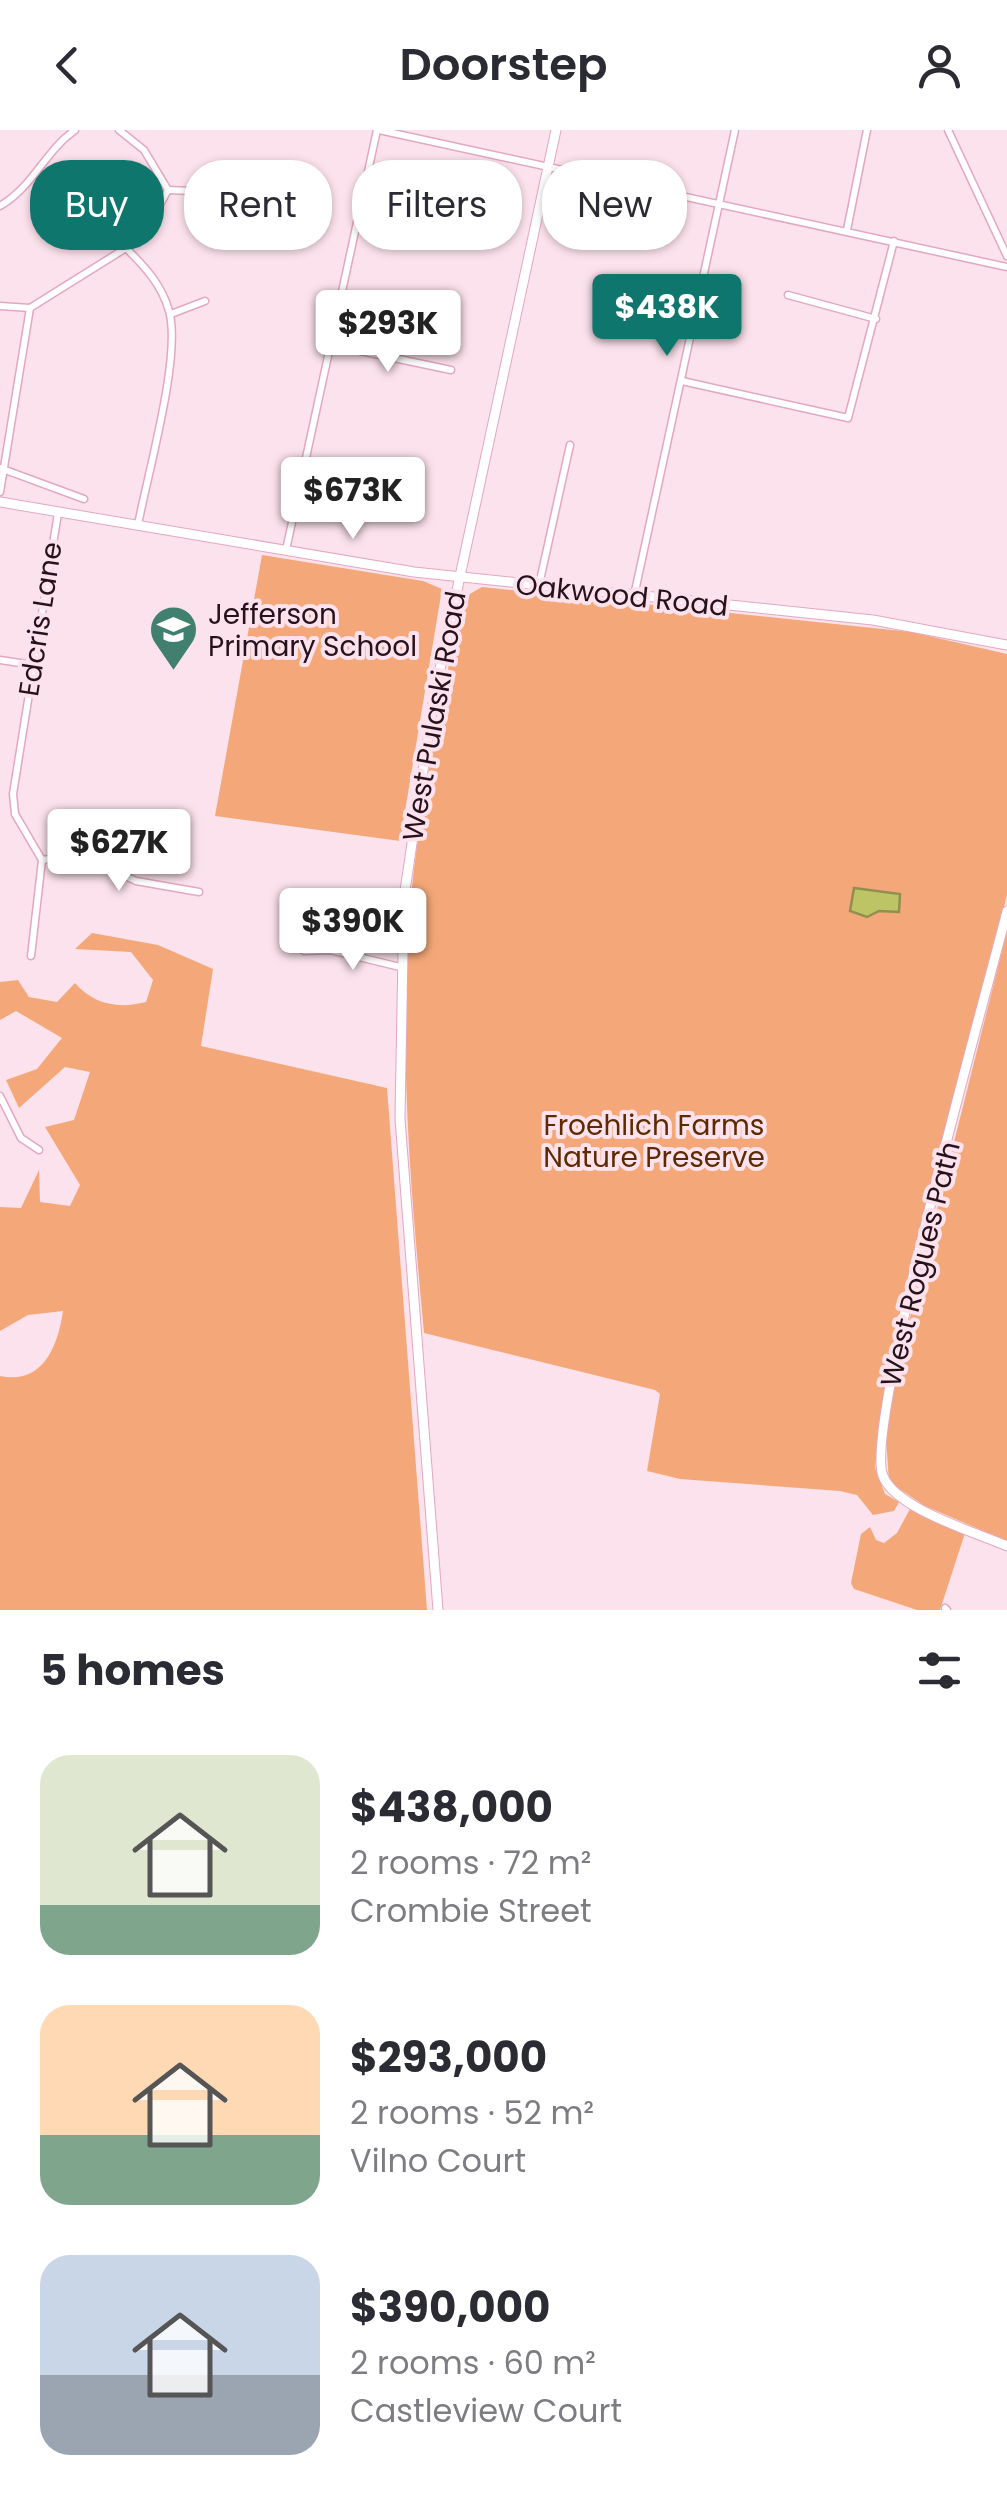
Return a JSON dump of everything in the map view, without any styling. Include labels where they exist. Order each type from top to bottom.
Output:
[{"type":"main road","name":"West Pulaski Road","points":[[549,160],[556,130]]},
{"type":"main road","name":"West Pulaski Road","points":[[438,1610],[402,1172],[400,967],[420,771],[542,194]]},
{"type":"main road","name":"Oakwood Road","points":[[0,502],[459,578],[912,625],[1007,644]]},
{"type":"main road","name":"West Rogues Path","points":[[1007,911],[893,1367],[880,1456],[882,1475],[897,1494],[1007,1546]]},
{"type":"street","points":[[0,206],[22,191],[56,146],[75,130]]},
{"type":"street","points":[[119,130],[144,150],[168,190]]},
{"type":"street","points":[[286,550],[378,130],[542,165]]},
{"type":"street","points":[[634,596],[735,130]]},
{"type":"street","points":[[846,230],[866,130]]},
{"type":"street","points":[[948,130],[1007,256]]},
{"type":"street","points":[[168,190],[184,191]]},
{"type":"street","points":[[164,197],[168,190]]},
{"type":"street","points":[[687,197],[1007,267]]},
{"type":"street","points":[[681,381],[848,418],[894,241]]},
{"type":"street","points":[[0,306],[30,308],[123,250]]},
{"type":"street","points":[[128,250],[157,282],[171,314],[168,371],[138,526]]},
{"type":"street","points":[[788,295],[876,319]]},
{"type":"street","points":[[171,314],[205,300]]},
{"type":"street","points":[[0,492],[30,308]]},
{"type":"street","points":[[332,345],[451,370]]},
{"type":"street","points":[[539,586],[570,445]]},
{"type":"street","points":[[2,469],[84,499]]},
{"type":"street","name":"Edcris Lane","points":[[42,860],[16,814],[12,794],[58,513]]},
{"type":"street","points":[[0,660],[33,666]]},
{"type":"street","points":[[31,956],[42,860],[80,856],[136,881],[199,892]]},
{"type":"street","points":[[304,951],[330,950],[400,967]]},
{"type":"street","points":[[0,1096],[21,1138],[39,1150]]},
{"type":"green space","points":[[262,555],[423,581],[442,589],[400,841],[215,816]]},
{"type":"green space","name":"Froehlich Farms Nature Preserve","points":[[482,587],[911,632],[1007,654],[1007,895],[887,1371],[875,1468],[885,1494],[899,1502],[894,1511],[873,1515],[857,1495],[840,1491],[680,1479],[647,1471],[660,1394],[655,1390],[424,1333],[406,1067],[410,906],[425,790],[463,598]]},
{"type":"green space","points":[[1007,931],[1007,1541],[925,1506],[889,1482],[886,1437],[900,1357]]},
{"type":"green space","points":[[92,933],[158,945],[213,969],[201,1046],[387,1088],[427,1610],[0,1610],[0,1376],[27,1375],[38,1369],[52,1349],[63,1311],[28,1315],[0,1331],[0,1207],[21,1208],[39,1170],[40,1202],[70,1206],[80,1185],[45,1127],[74,1120],[90,1072],[65,1067],[19,1108],[6,1080],[37,1069],[62,1038],[16,1011],[0,1020],[0,982],[18,980],[29,997],[57,1002],[75,983],[90,996],[108,1003],[146,1002],[153,980],[131,952],[75,949]]},
{"type":"green space","points":[[910,1509],[965,1533],[940,1610],[917,1610],[854,1589],[851,1583],[861,1534],[870,1527],[876,1540],[884,1543],[897,1533]]},
{"type":"shaded area","points":[[854,888],[900,894],[899,912],[879,911],[867,917],[850,911]]},
{"type":"place","name":"Jefferson Primary School","points":[[173,672]]}]
